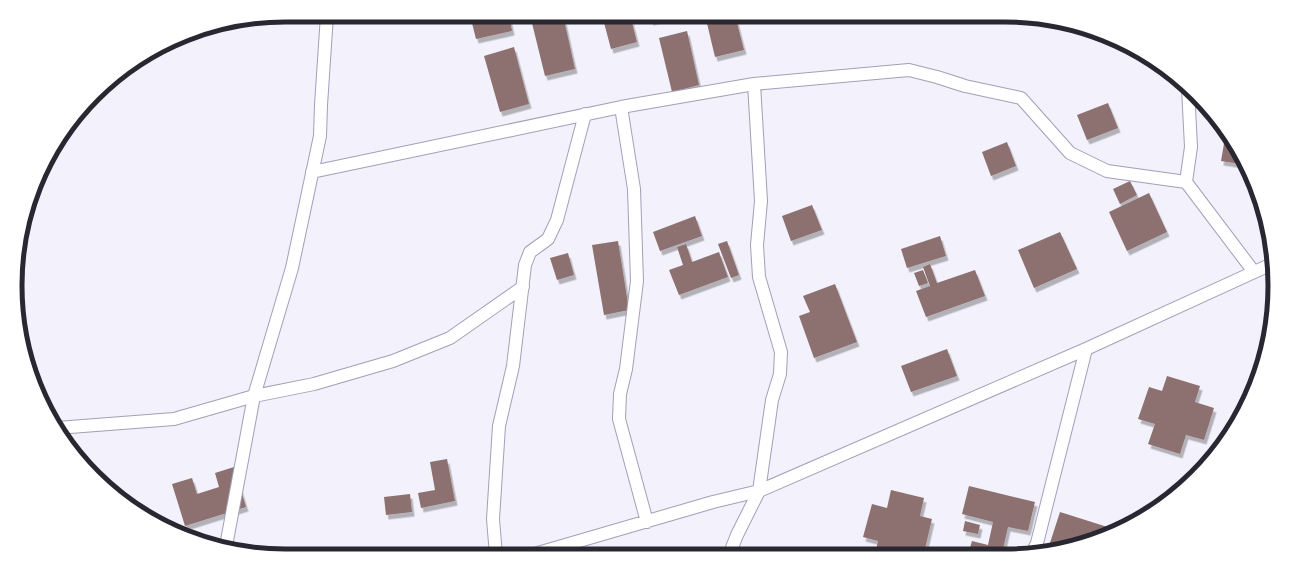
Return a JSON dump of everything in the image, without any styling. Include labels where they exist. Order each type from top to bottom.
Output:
[{"type":"lane","points":[[227,542],[254,396],[292,268],[320,136],[327,22]]},
{"type":"lane","points":[[312,172],[585,114],[754,84],[909,70],[965,86],[1021,98],[1070,153],[1107,171],[1186,182],[1254,272]]},
{"type":"lane","points":[[731,549],[759,491],[772,400],[780,374],[781,352],[759,278],[757,245],[761,201],[754,84]]},
{"type":"lane","points":[[1186,182],[1191,147],[1188,97]]},
{"type":"lane","points":[[621,107],[634,189],[637,281],[626,369],[620,394],[619,419],[647,522]]},
{"type":"lane","points":[[496,549],[493,519],[499,426],[513,366],[525,265],[530,252],[548,239],[557,220],[585,114]]},
{"type":"lane","points":[[552,549],[714,502],[759,491],[1086,349],[1267,266]]},
{"type":"lane","points":[[63,428],[174,419],[254,396],[314,384],[393,361],[450,338],[523,287]]},
{"type":"lane","points":[[1035,547],[1038,542],[1086,349]]},
{"type":"building","points":[[472,22],[510,22],[512,31],[476,39]]},
{"type":"building","points":[[532,22],[565,22],[575,69],[545,76]]},
{"type":"building","points":[[604,22],[632,22],[637,42],[611,49]]},
{"type":"building","points":[[707,22],[737,22],[744,50],[715,57]]},
{"type":"building","points":[[687,31],[699,85],[672,92],[659,38]]},
{"type":"building","points":[[514,47],[529,104],[500,112],[484,56]]},
{"type":"building","points":[[1108,103],[1118,128],[1087,140],[1077,115]]},
{"type":"building","points":[[1225,140],[1238,164],[1221,161]]},
{"type":"building","points":[[1007,142],[1016,166],[991,176],[982,152]]},
{"type":"building","points":[[1130,181],[1137,195],[1120,204],[1113,189]]},
{"type":"building","points":[[1149,193],[1167,232],[1127,251],[1109,212]]},
{"type":"building","points":[[812,205],[822,230],[791,241],[782,216]]},
{"type":"building","points":[[695,216],[702,236],[660,251],[653,232]]},
{"type":"building","points":[[1060,232],[1077,269],[1034,288],[1018,250]]},
{"type":"building","points":[[940,236],[946,256],[907,268],[901,249]]},
{"type":"building","points":[[618,241],[629,310],[604,315],[592,245]]},
{"type":"building","points":[[727,241],[739,275],[731,278],[718,244]]},
{"type":"building","points":[[686,244],[692,262],[719,252],[728,277],[679,295],[669,270],[683,265],[677,247]]},
{"type":"building","points":[[568,253],[574,275],[557,280],[550,258]]},
{"type":"building","points":[[930,264],[937,283],[975,270],[985,296],[926,317],[916,291],[930,286],[923,267]]},
{"type":"building","points":[[923,270],[928,283],[919,286],[914,273]]},
{"type":"building","points":[[835,284],[857,342],[814,358],[799,316],[810,312],[803,296]]},
{"type":"building","points":[[947,349],[957,376],[911,392],[901,366]]},
{"type":"building","points":[[1167,376],[1200,386],[1195,402],[1214,408],[1204,440],[1186,435],[1180,454],[1148,444],[1155,424],[1138,419],[1149,387],[1162,391]]},
{"type":"building","points":[[447,459],[455,501],[421,508],[418,493],[435,490],[430,462]]},
{"type":"building","points":[[234,467],[246,507],[185,526],[172,484],[192,478],[197,494],[219,487],[215,473]]},
{"type":"building","points":[[969,486],[1035,502],[1028,531],[1008,527],[1003,549],[970,549],[972,541],[988,545],[993,522],[962,514]]},
{"type":"building","points":[[891,490],[924,498],[920,516],[932,519],[925,549],[876,549],[878,541],[863,537],[872,504],[887,508]]},
{"type":"building","points":[[410,494],[412,512],[386,515],[384,497]]},
{"type":"building","points":[[1060,512],[1109,527],[1073,540],[1049,545]]},
{"type":"building","points":[[965,521],[980,525],[978,534],[963,531]]}]
